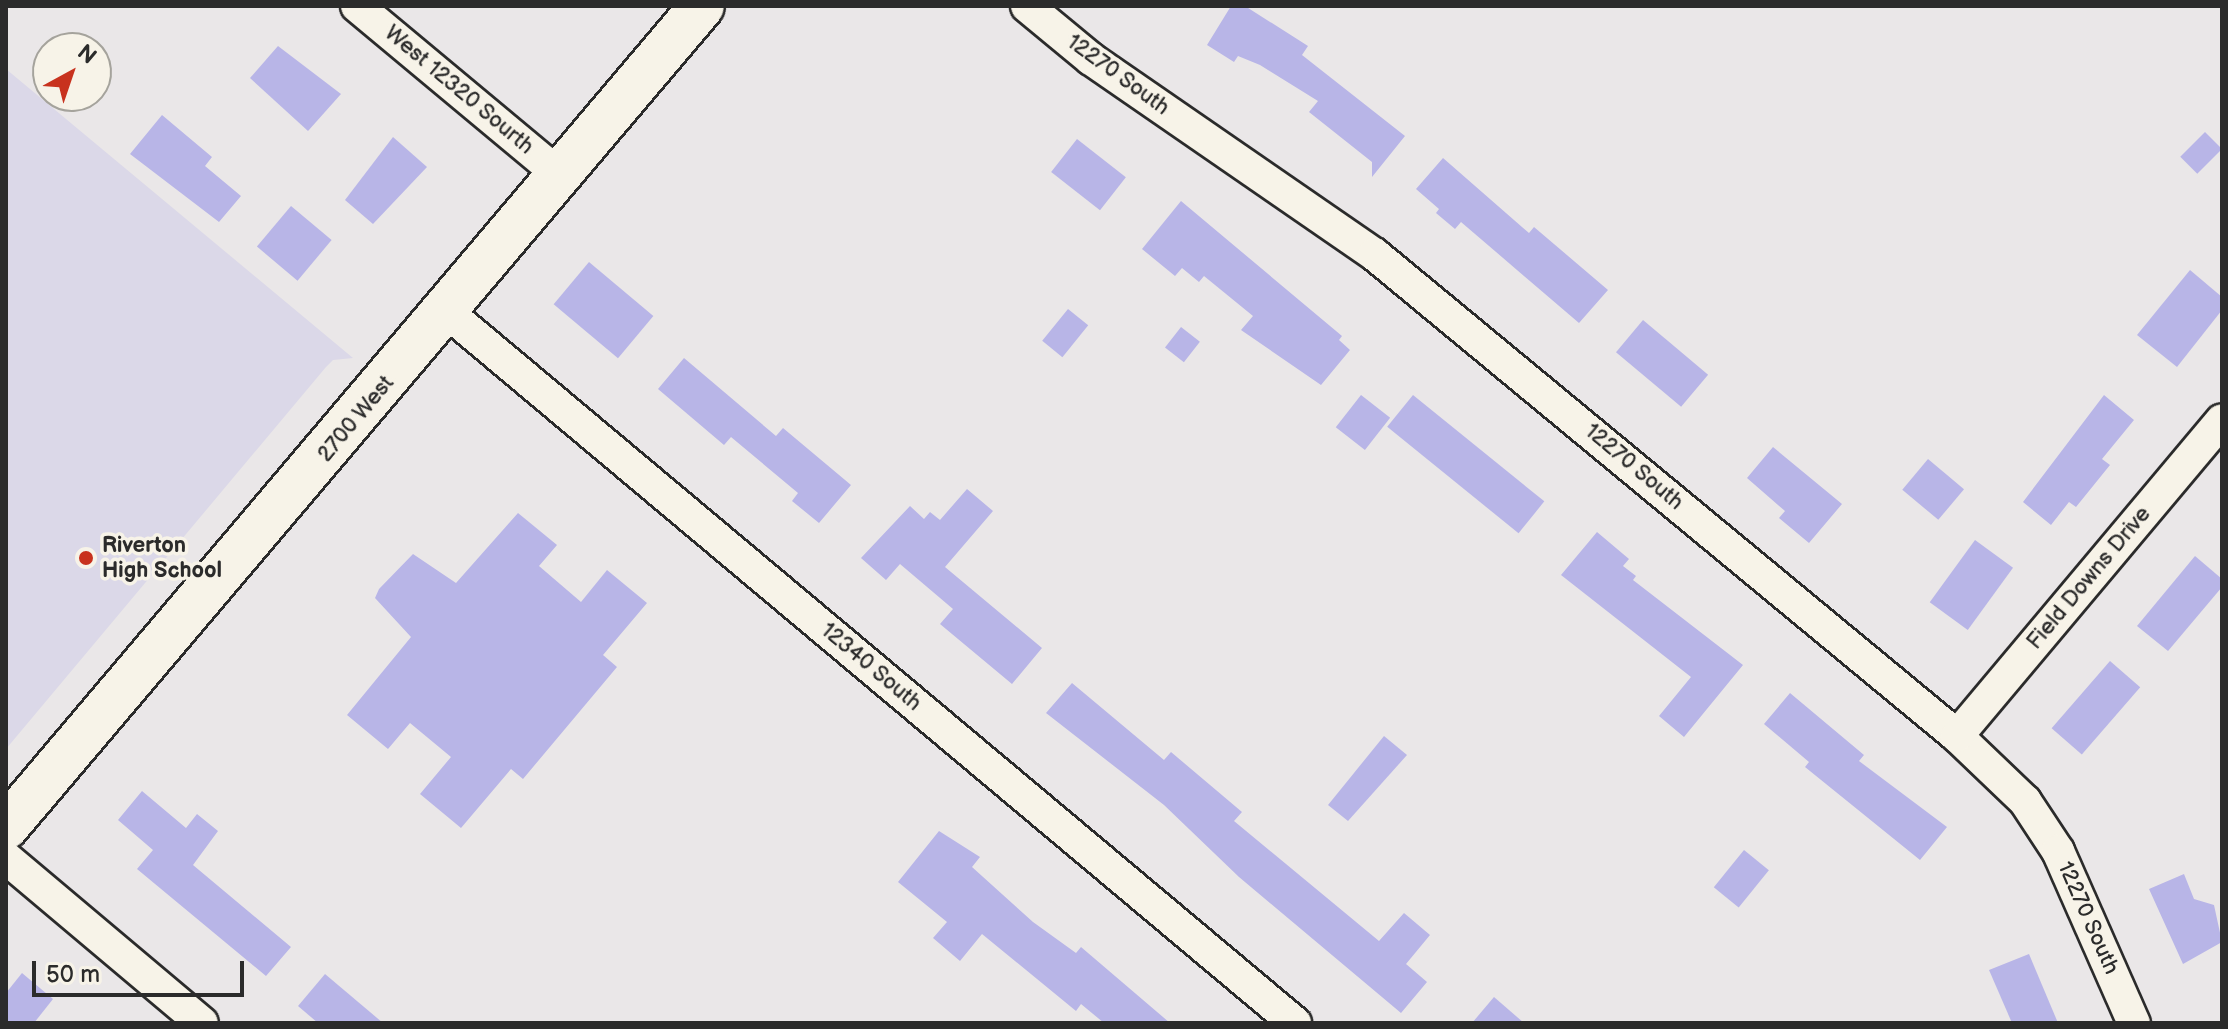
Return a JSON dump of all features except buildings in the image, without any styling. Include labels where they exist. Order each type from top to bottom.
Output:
[{"type":"main road","name":"2700 West","points":[[6,827],[447,312],[702,6]]},
{"type":"street","name":"West 12320 Sourth","points":[[357,6],[560,175]]},
{"type":"street","name":"12270 South","points":[[1027,6],[1091,59],[1374,254],[1957,736],[2025,801],[2058,851],[2134,1023]]},
{"type":"street","name":"12340 South","points":[[447,312],[1295,1023]]},
{"type":"street","name":"Field Downs Drive","points":[[1957,736],[2222,420]]},
{"type":"street","points":[[6,858],[202,1023]]},
{"type":"shaded area","name":"Riverton High School","points":[[6,69],[32,91],[32,112],[58,112],[353,358],[333,360],[326,367],[6,749]]},
{"type":"place","name":"Riverton High School","points":[[86,558]]}]
